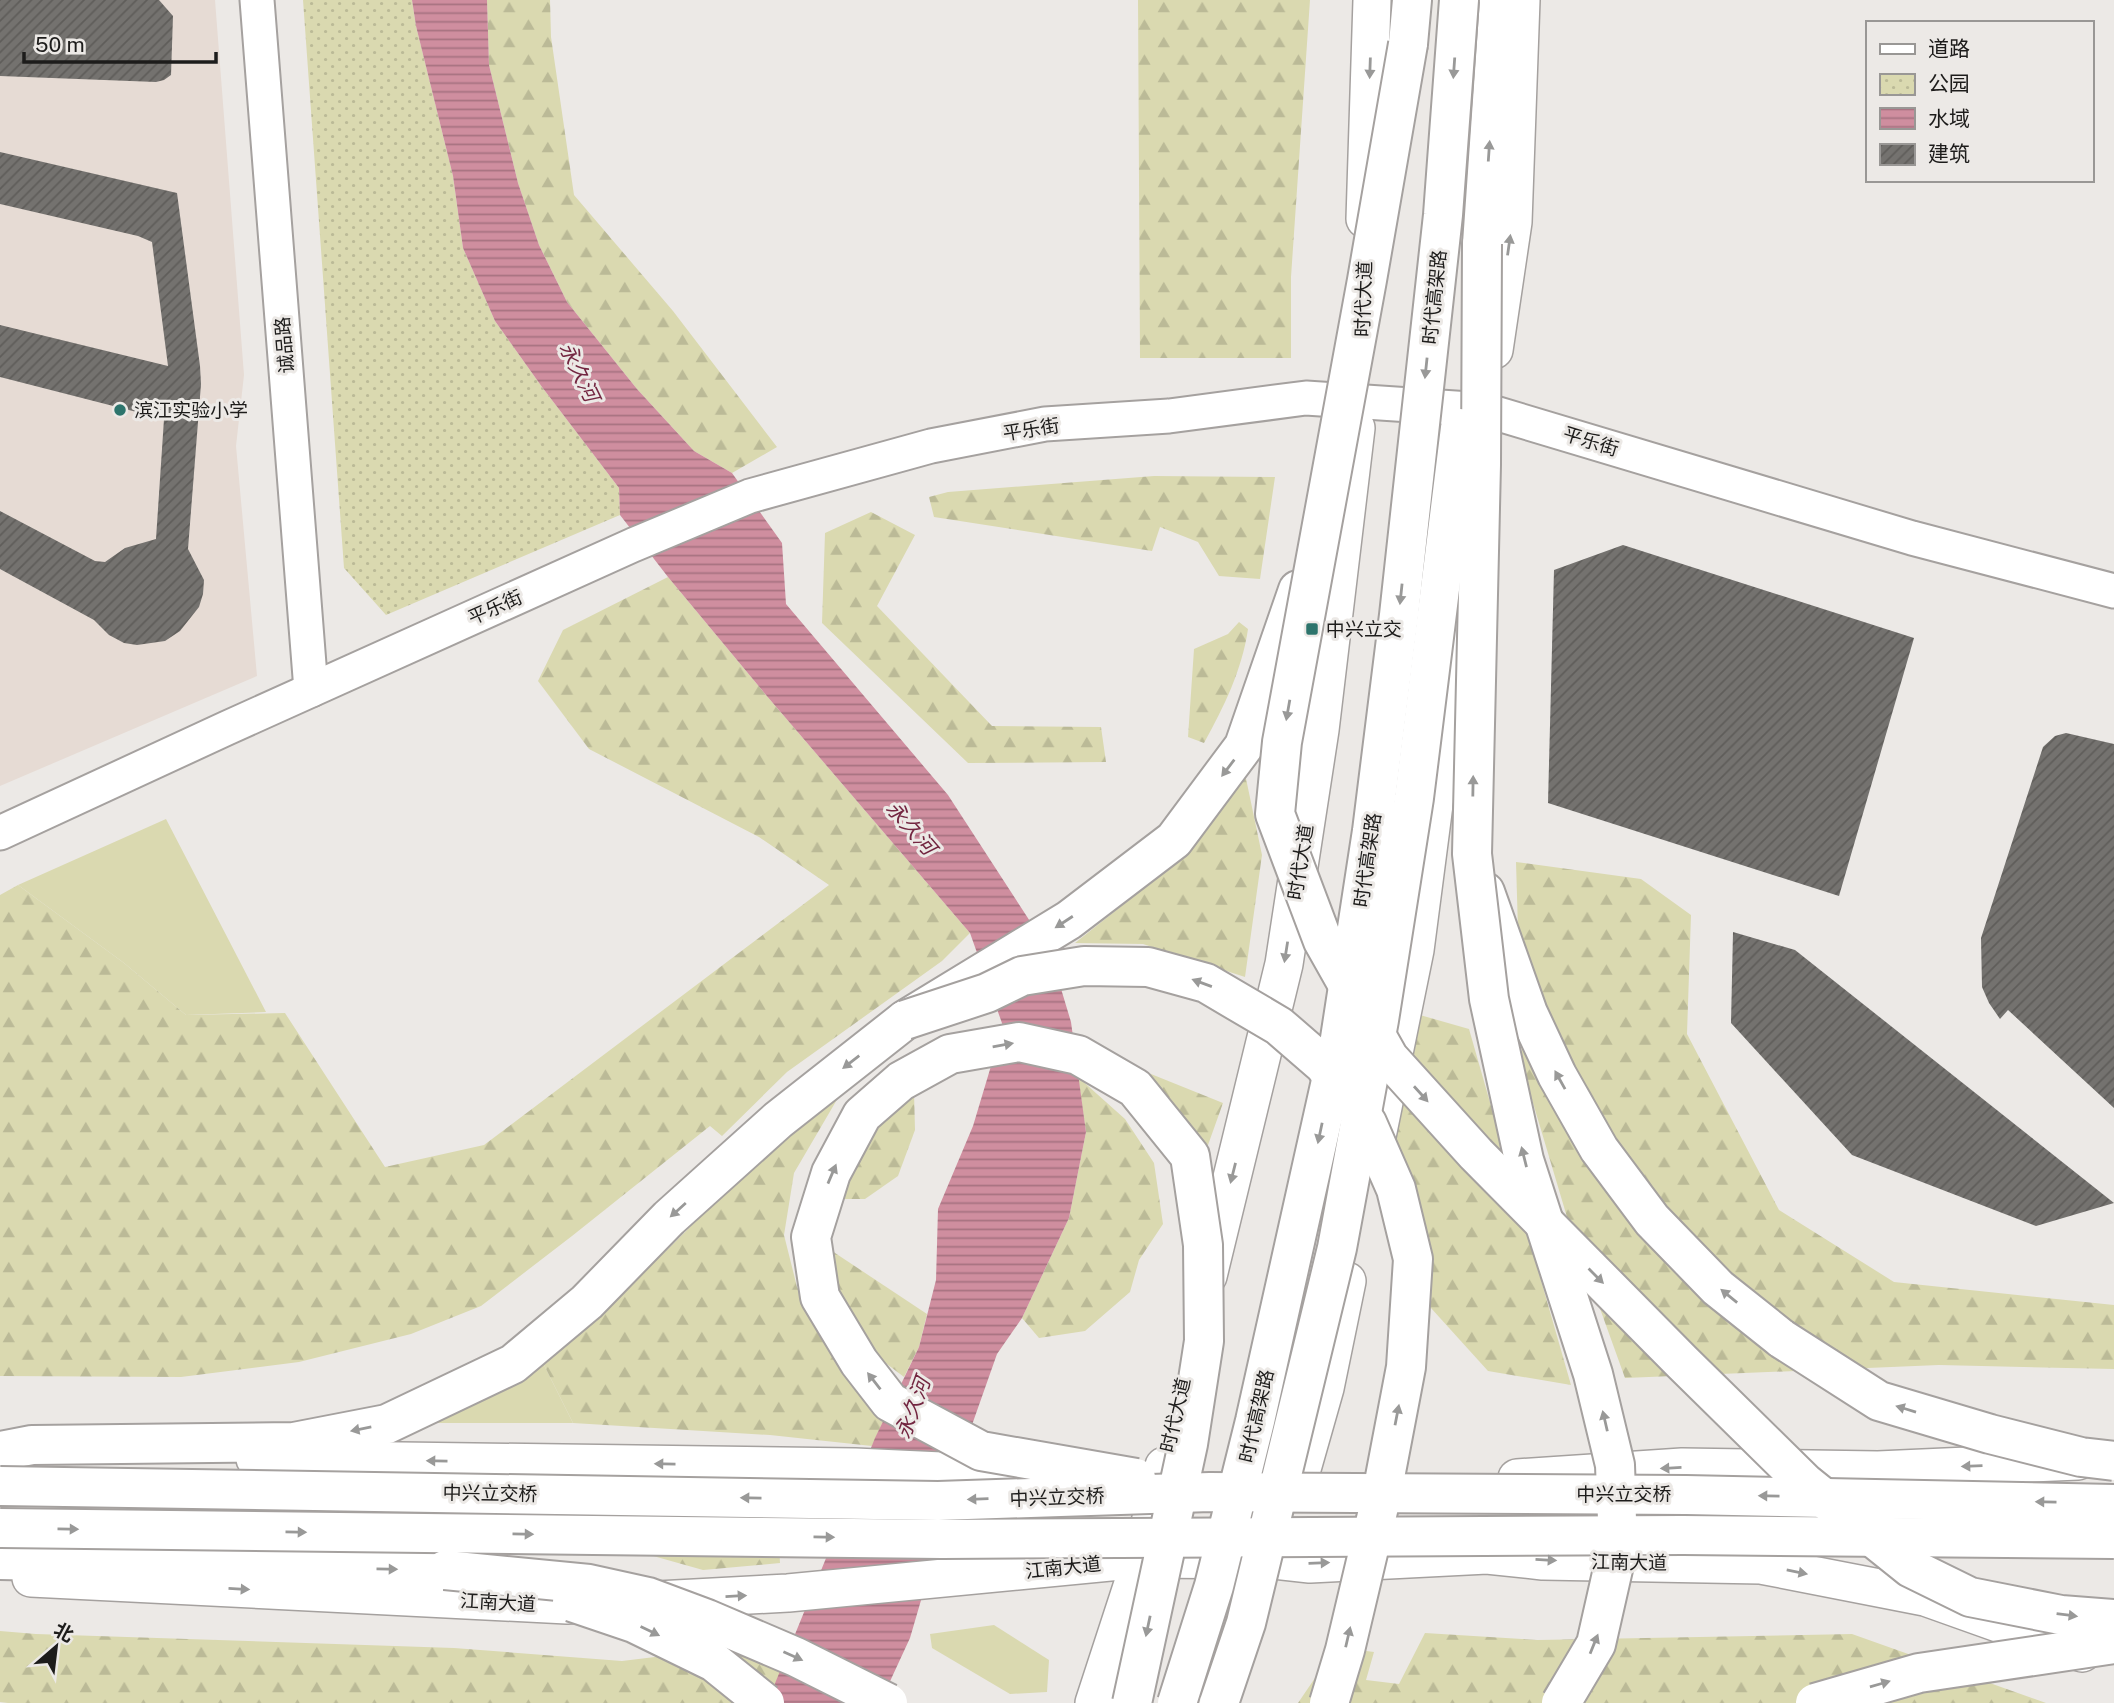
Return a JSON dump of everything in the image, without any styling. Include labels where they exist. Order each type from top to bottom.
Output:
[{"type":"highway","points":[[1412,0],[1395,123],[1282,742],[1275,814],[1323,941],[1389,1058],[1476,1154],[1805,1483],[1911,1568],[1970,1597],[2061,1615],[2114,1619]]},
{"type":"highway","name":"时代高架路","points":[[1177,1703],[1213,1586],[1255,1421],[1339,1045],[1372,831],[1399,615],[1443,215],[1459,0]]},
{"type":"highway","name":"时代高架路","points":[[1219,1703],[1246,1623],[1334,1261],[1371,1060],[1414,798],[1482,244],[1499,0]]},
{"type":"highway","points":[[1482,244],[1481,465],[1472,854],[1489,999],[1524,1160],[1593,1374],[1615,1465],[1618,1548],[1596,1644],[1561,1703]]},
{"type":"highway","points":[[0,1453],[32,1445],[294,1442],[387,1424],[513,1364],[587,1302],[669,1218],[778,1120],[905,1020],[1069,920],[1174,840],[1244,746],[1322,522]]},
{"type":"highway","points":[[1472,854],[1528,1013],[1557,1075],[1599,1149],[1652,1220],[1718,1288],[1782,1339],[1879,1401],[2068,1454],[2114,1460]]},
{"type":"highway","points":[[905,1020],[987,993],[1022,976],[1084,967],[1148,967],[1206,983],[1279,1026],[1324,1065],[1367,1123],[1396,1189],[1413,1259],[1407,1353],[1381,1498],[1345,1650],[1329,1703]]},
{"type":"highway","points":[[1132,1703],[1173,1512],[1176,1499],[1179,1485],[1182,1472],[1188,1444],[1204,1341],[1203,1245],[1190,1156],[1135,1088],[1078,1055],[1019,1042],[950,1054],[901,1081],[862,1115],[831,1173],[811,1237],[820,1297],[859,1362],[890,1402],[981,1451],[1056,1463],[1107,1473],[1120,1475],[1172,1485],[1184,1487],[1197,1490],[1210,1492]]},
{"type":"highway","name":"中兴立交桥","points":[[0,1486],[938,1501],[1210,1492],[1700,1495],[2114,1504]]},
{"type":"highway","name":"中兴立交桥","points":[[0,1528],[942,1539],[1683,1535],[2114,1539]]},
{"type":"highway","points":[[0,1560],[445,1570],[589,1584],[648,1597],[707,1619],[796,1657],[888,1703]]},
{"type":"highway","points":[[445,1570],[544,1592],[634,1623],[714,1662],[765,1703]]},
{"type":"highway","points":[[1815,1703],[1919,1673],[2114,1644]]},
{"type":"main road","name":"时代大道","points":[[1094,1703],[1141,1559],[1284,964],[1320,730],[1359,401],[1372,0]]},
{"type":"main road","points":[[1236,1703],[1257,1640],[1274,1560],[1325,1388],[1415,950],[1485,410],[1513,222],[1521,0]]},
{"type":"main road","points":[[0,1453],[855,1467],[1072,1477],[1159,1488],[1299,1479],[1497,1480],[1682,1467],[1878,1470],[2114,1460]]},
{"type":"main road","points":[[1487,1555],[1450,1513],[1497,1480]]},
{"type":"main road","name":"江南大道","points":[[0,1577],[567,1605],[788,1593],[1141,1559],[1274,1560],[1310,1564],[1487,1555],[1544,1561],[1760,1565],[1925,1597],[2085,1654],[2114,1656]]},
{"type":"street","name":"诚品路","points":[[257,0],[311,690]]},
{"type":"street","name":"平乐街","points":[[0,833],[633,545],[750,496],[931,446],[1045,424],[1169,416],[1306,398],[1485,410],[1912,538],[2114,591]]},
{"type":"shaded area","name":"滨江实验小学","points":[[0,0],[215,0],[244,375],[236,446],[257,676],[0,786]]},
{"type":"green space","points":[[303,0],[412,0],[453,176],[463,248],[495,321],[619,488],[620,515],[386,615],[344,568]]},
{"type":"green space","points":[[487,0],[550,0],[551,37],[574,195],[673,311],[777,447],[732,473],[694,451],[637,389],[567,302],[539,245],[518,183],[489,65]]},
{"type":"green space","points":[[1138,0],[1310,0],[1291,277],[1291,358],[1140,358]]},
{"type":"green space","points":[[1154,476],[1275,477],[1260,579],[1219,576],[1198,542],[1160,527],[1152,551],[934,517],[929,497],[948,492]]},
{"type":"green space","points":[[871,512],[915,535],[877,606],[992,726],[1101,727],[1106,762],[968,763],[822,623],[825,533]]},
{"type":"green space","points":[[668,577],[970,933],[942,961],[787,1072],[722,1136],[710,1126],[481,1306],[411,1334],[299,1362],[181,1377],[0,1376],[0,895],[18,885],[124,963],[186,1015],[285,1013],[385,1167],[484,1145],[829,885],[759,837],[589,749],[538,681],[563,630]]},
{"type":"green space","points":[[1239,622],[1248,629],[1237,674],[1204,743],[1188,737],[1194,649],[1228,634]]},
{"type":"green space","points":[[1244,769],[1262,855],[1245,977],[1143,944],[1075,943],[1144,888],[1181,852]]},
{"type":"green space","points":[[166,819],[266,1012],[186,1015],[124,963],[18,885]]},
{"type":"green space","points":[[1516,862],[1641,879],[1691,915],[1687,1034],[1779,1210],[1894,1282],[2114,1305],[2114,1369],[1939,1365],[1625,1378],[1567,1217],[1522,1066]]},
{"type":"green space","points":[[1413,1013],[1469,1029],[1571,1385],[1488,1371],[1421,1297],[1387,1131]]},
{"type":"green space","points":[[1141,1070],[1223,1103],[1198,1173]]},
{"type":"green space","points":[[1078,1077],[1125,1119],[1154,1163],[1163,1224],[1139,1260],[1130,1292],[1085,1331],[1039,1338],[1022,1318],[1069,1218],[1086,1132]]},
{"type":"green space","points":[[842,1091],[794,1173],[784,1235],[797,1287],[849,1380],[887,1413],[872,1446],[770,1435],[573,1423],[542,1361],[604,1309],[668,1249],[807,1110]]},
{"type":"green space","points":[[914,1092],[915,1130],[898,1176],[865,1199],[834,1199],[866,1117]]},
{"type":"green space","points":[[826,1247],[927,1314],[919,1347],[904,1377],[867,1349],[825,1277]]},
{"type":"green space","points":[[542,1361],[573,1423],[421,1423]]},
{"type":"green space","points":[[779,1544],[780,1563],[703,1570],[639,1552]]},
{"type":"green space","points":[[994,1625],[1049,1660],[1047,1692],[1010,1694],[932,1648],[930,1634]]},
{"type":"green space","points":[[0,1631],[454,1648],[622,1661],[794,1640],[767,1703],[8,1703],[0,1702]]},
{"type":"green space","points":[[1425,1633],[1538,1640],[1852,1634],[2046,1703],[1298,1703],[1336,1647],[1374,1652],[1366,1680],[1399,1684]]},
{"type":"water","name":"永久河","points":[[412,0],[487,0],[489,65],[518,183],[539,245],[567,302],[637,389],[694,451],[732,473],[782,543],[786,604],[948,795],[1050,952],[1071,1022],[1086,1132],[1069,1218],[1022,1318],[997,1354],[973,1422],[910,1638],[880,1703],[767,1703],[875,1438],[919,1347],[936,1280],[938,1209],[973,1126],[1003,1026],[970,933],[668,577],[620,515],[619,488],[495,321],[463,248],[453,176]]},
{"type":"building","points":[[0,0],[159,0],[173,16],[171,75],[156,82],[0,76]]},
{"type":"building","points":[[0,152],[177,193],[201,384],[188,549],[204,580],[199,607],[180,631],[165,641],[137,645],[124,643],[109,635],[94,620],[0,569],[0,511],[95,561],[105,562],[125,548],[156,539],[164,419],[0,377],[0,325],[168,366],[152,242],[138,236],[0,204]]},
{"type":"building","points":[[1623,545],[1914,638],[1839,896],[1548,803],[1554,570]]},
{"type":"building","points":[[2066,733],[2114,744],[2114,1108],[2008,1010],[2000,1019],[1982,987],[1981,938],[2043,747],[2055,736]]},
{"type":"building","points":[[1733,932],[1795,950],[2114,1203],[2036,1226],[1852,1155],[1731,1023]]},
{"type":"place","name":"滨江实验小学","points":[[120,410]]},
{"type":"place","name":"中兴立交","points":[[1312,629]]}]
